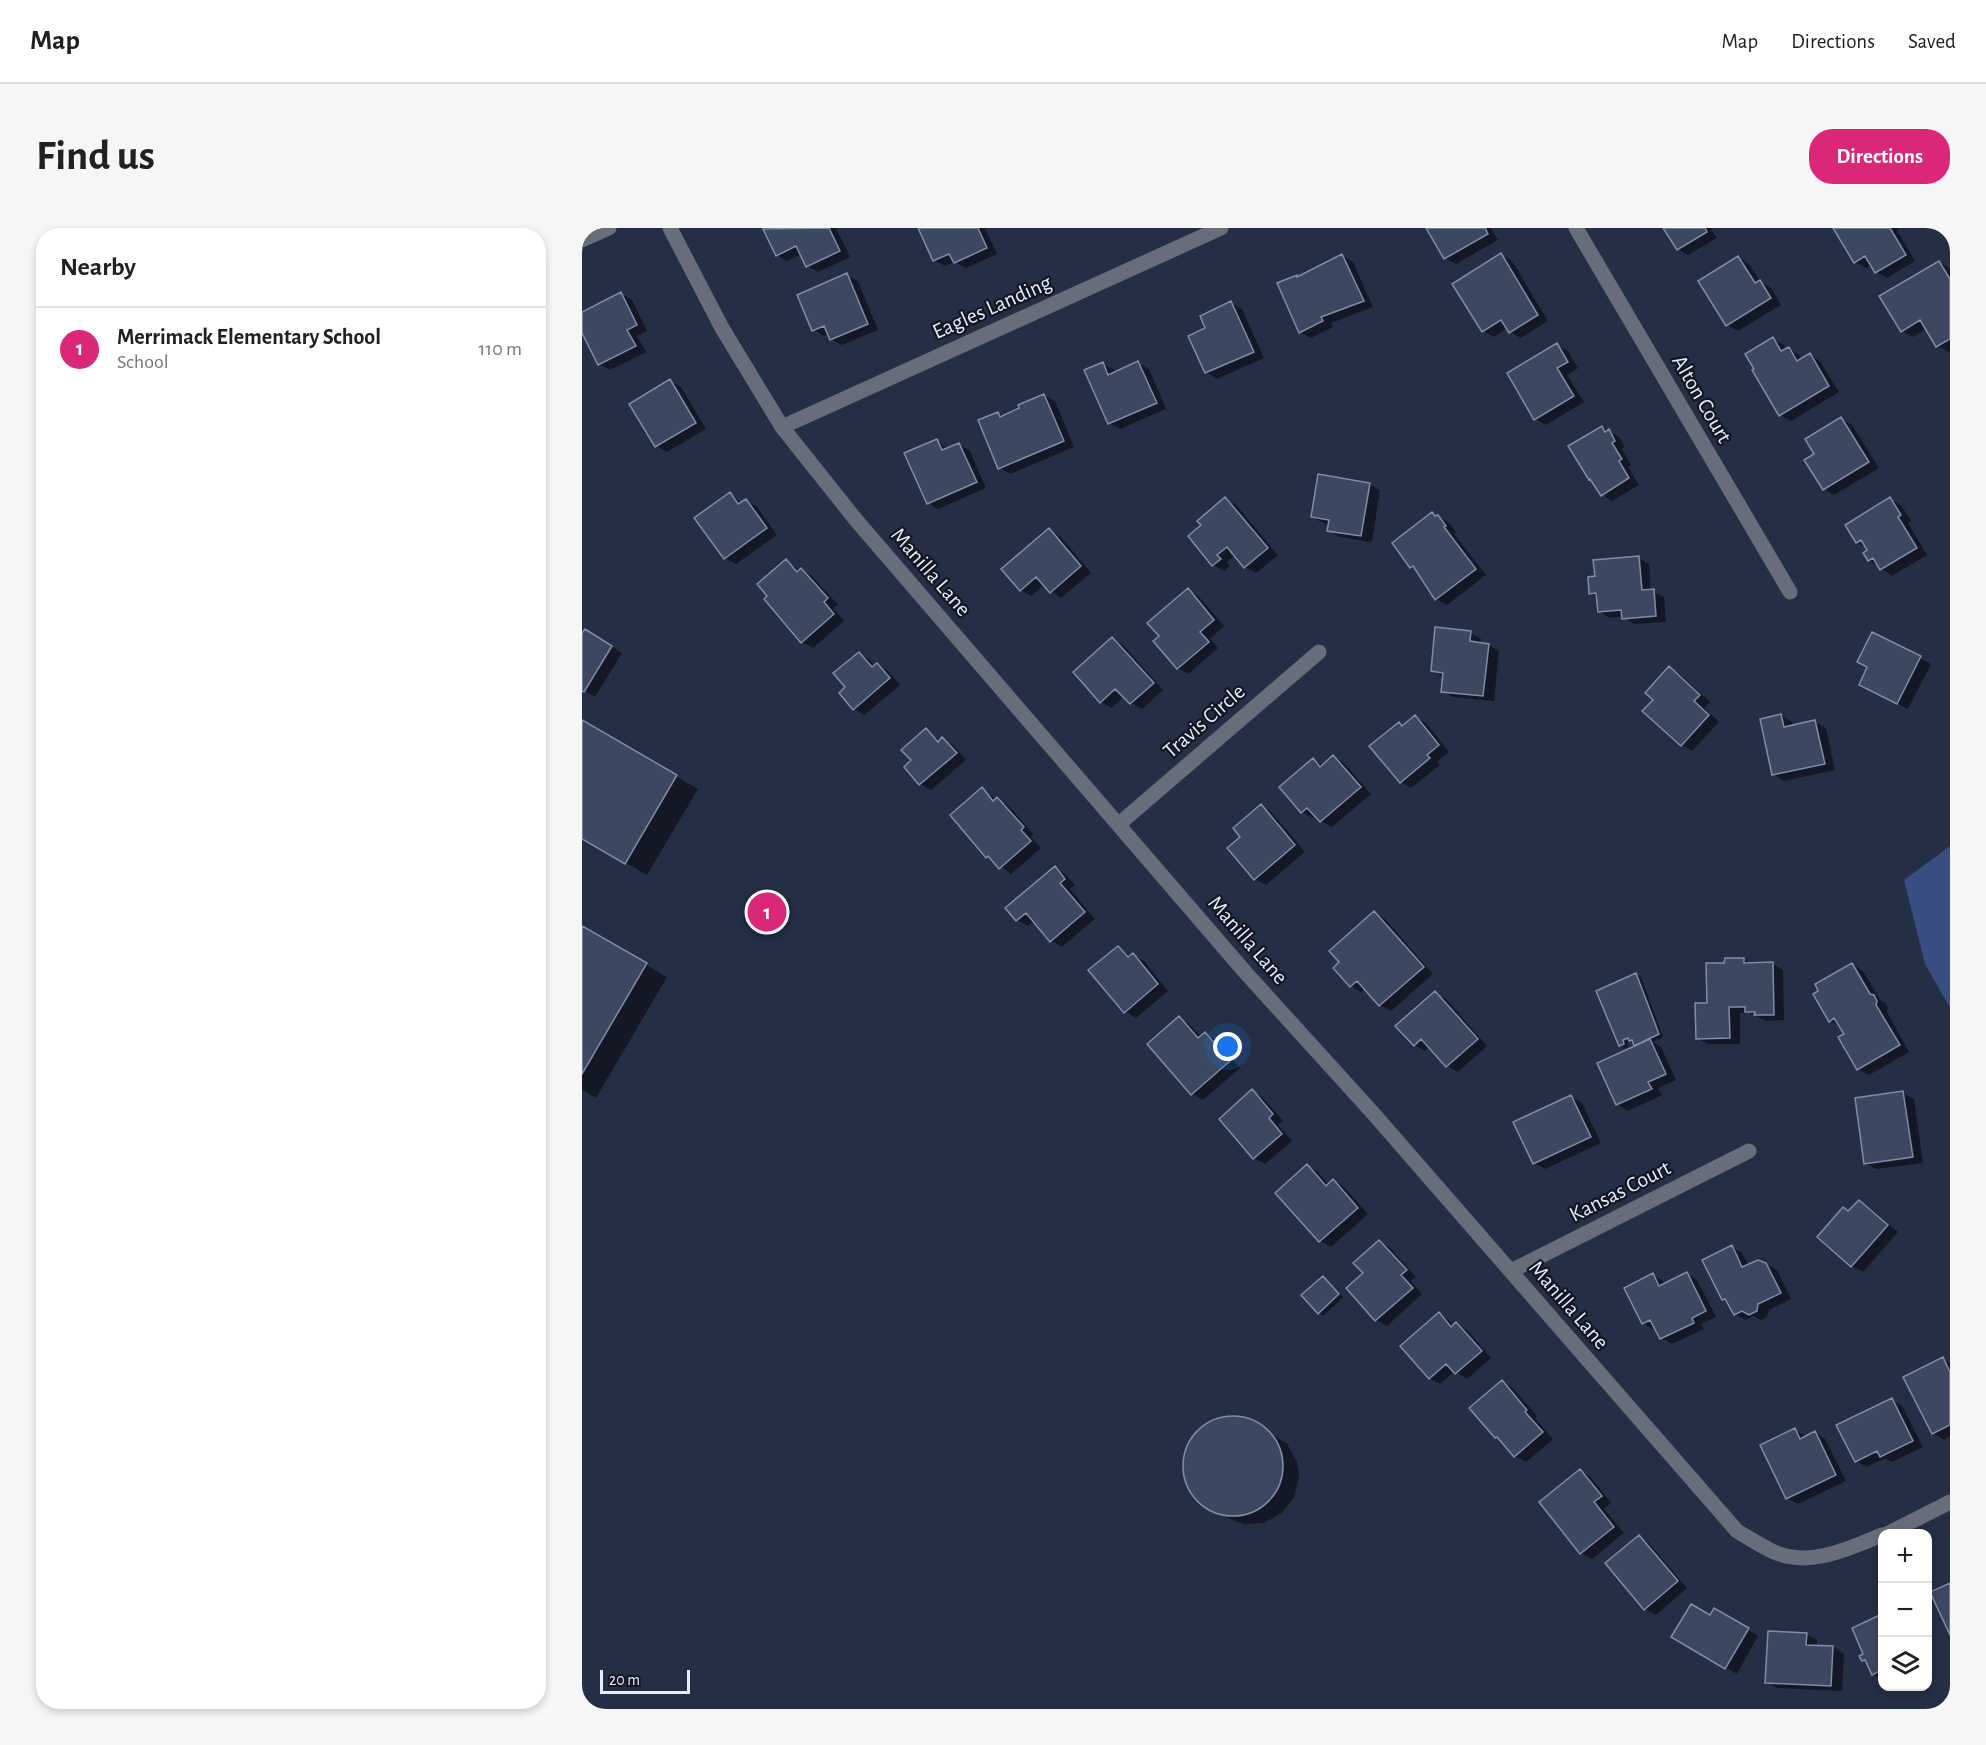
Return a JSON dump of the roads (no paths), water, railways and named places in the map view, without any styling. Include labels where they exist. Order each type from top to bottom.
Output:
[{"type":"street","points":[[582,240],[609,228]]},
{"type":"street","name":"Manilla Lane","points":[[669,228],[722,328],[782,427],[856,520],[1245,972],[1511,1271],[1737,1531],[1776,1553],[1808,1558],[1842,1551],[1878,1537]]},
{"type":"street","name":"Eagles Landing","points":[[782,427],[1221,228]]},
{"type":"street","name":"Alton Court","points":[[1576,228],[1790,592]]},
{"type":"street","name":"Travis Circle","points":[[1119,824],[1319,652]]},
{"type":"street","name":"Kansas Court","points":[[1511,1271],[1749,1151]]},
{"type":"street","points":[[1895,1529],[1950,1502]]},
{"type":"place","name":"Merrimack Elementary School","points":[[767,912]]}]
